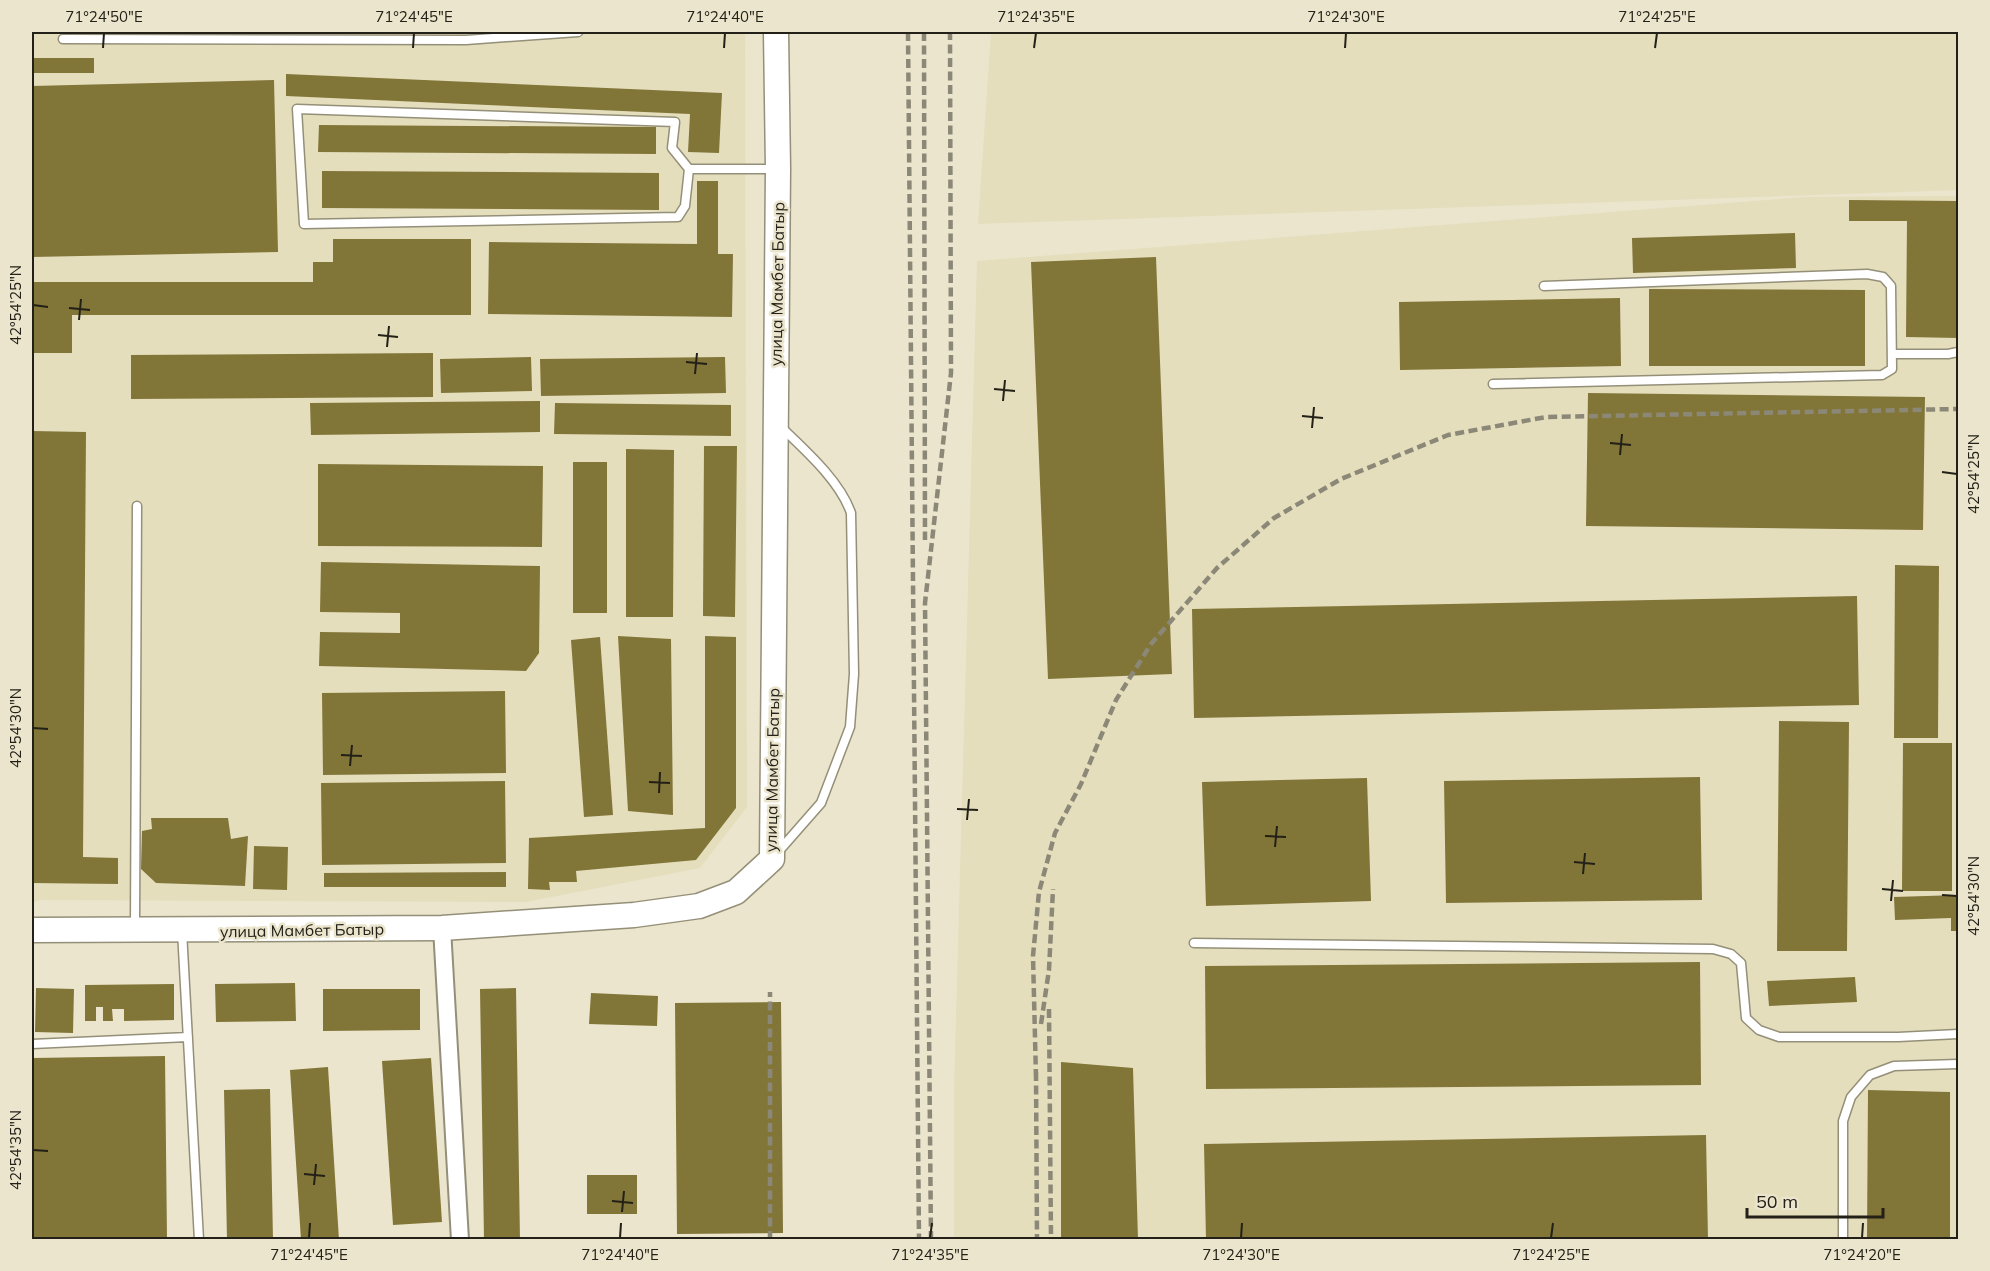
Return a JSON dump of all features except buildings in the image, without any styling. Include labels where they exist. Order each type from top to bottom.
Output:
[{"type":"main road","name":"улица Мамбет Батыр","points":[[32,930],[442,928],[634,915],[699,906],[736,892],[771,859],[778,169],[776,32]]},
{"type":"street","points":[[442,928],[460,1239]]},
{"type":"lane","points":[[63,39],[466,36],[578,32]]},
{"type":"lane","points":[[297,110],[675,122],[672,148],[689,169],[685,206],[678,217],[304,224],[297,110]]},
{"type":"lane","points":[[689,169],[778,169]]},
{"type":"lane","points":[[1493,384],[1882,375],[1892,369],[1891,286],[1883,277],[1868,274],[1544,286]]},
{"type":"lane","points":[[1893,354],[1959,352]]},
{"type":"lane","points":[[771,859],[821,803],[850,727],[854,674],[852,513],[840,491],[802,447],[775,422]]},
{"type":"lane","points":[[135,930],[137,506]]},
{"type":"lane","points":[[182,931],[200,1239]]},
{"type":"lane","points":[[1194,943],[1713,949],[1731,954],[1741,963],[1746,1018],[1759,1030],[1779,1037],[1898,1037],[1959,1034]]},
{"type":"lane","points":[[32,1044],[188,1037]]},
{"type":"lane","points":[[1843,1239],[1843,1121],[1851,1097],[1870,1075],[1894,1066],[1959,1064]]},
{"type":"shaded area","points":[[32,32],[745,32],[747,807],[700,868],[526,902],[41,900],[32,903]]},
{"type":"shaded area","points":[[991,32],[1958,32],[1958,190],[978,224]]},
{"type":"shaded area","points":[[1958,196],[1958,1239],[954,1240],[954,1088],[977,261],[1805,197]]},
{"type":"railway","points":[[908,32],[919,1240]]},
{"type":"railway","points":[[924,32],[925,540]]},
{"type":"railway","points":[[931,1240],[925,603],[951,373],[950,32]]},
{"type":"railway","points":[[1036,1078],[1033,956],[1039,892],[1055,833],[1081,784],[1116,700],[1151,644],[1217,568],[1274,518],[1341,479],[1448,435],[1546,417],[1958,409]]},
{"type":"railway","points":[[1041,1024],[1049,970],[1053,889]]},
{"type":"railway","points":[[770,992],[770,1240]]},
{"type":"railway","points":[[1049,1009],[1051,1240]]},
{"type":"railway","points":[[1036,1072],[1037,1240]]}]
